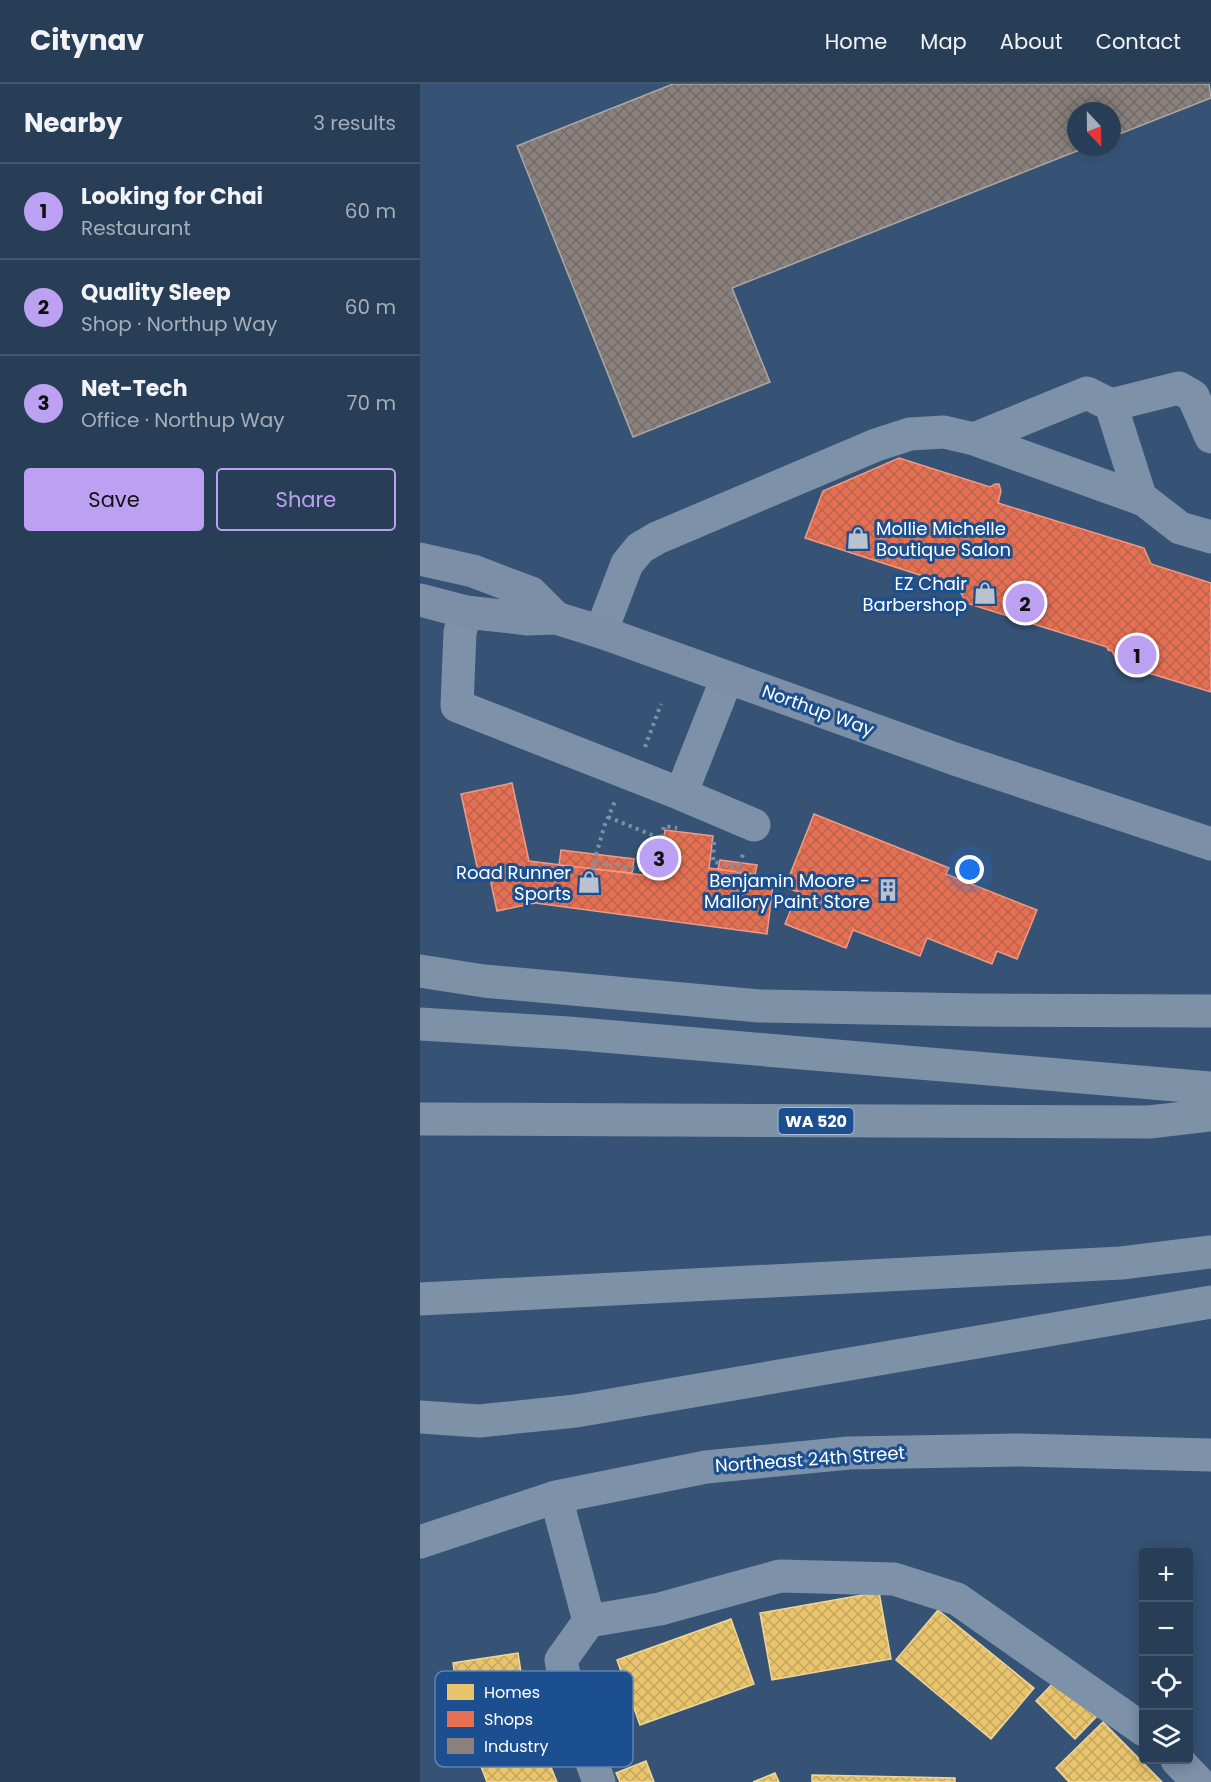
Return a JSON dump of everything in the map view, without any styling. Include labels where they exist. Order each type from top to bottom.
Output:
[{"type":"highway","points":[[420,971],[484,981],[759,1006],[1211,1011]]},
{"type":"highway","points":[[420,1024],[568,1033],[1211,1088]]},
{"type":"highway","name":"WA 520","points":[[420,1119],[1149,1122],[1211,1115]]},
{"type":"highway","points":[[420,1299],[1121,1263],[1211,1252]]},
{"type":"highway","points":[[420,1418],[479,1421],[576,1411],[1211,1302]]},
{"type":"main road","points":[[420,559],[473,571],[531,593],[556,618]]},
{"type":"main road","name":"Northup Way","points":[[420,600],[466,612],[528,618],[556,618],[955,759],[1211,844]]},
{"type":"street","points":[[974,439],[1087,393],[1111,405],[1179,388],[1193,396],[1211,437]]},
{"type":"street","points":[[1111,405],[1141,499]]},
{"type":"street","points":[[601,632],[627,564],[640,549],[657,538],[876,445],[910,434],[944,432],[974,439],[1141,499],[1180,528],[1211,537]]},
{"type":"street","points":[[466,612],[460,632],[457,706],[754,825]]},
{"type":"street","points":[[681,794],[728,678]]},
{"type":"street","name":"Northeast 24th Street","points":[[420,1542],[556,1497],[706,1467],[849,1453],[1020,1450],[1211,1455]]},
{"type":"street","points":[[556,1497],[589,1622]]},
{"type":"street","points":[[563,1671],[561,1660],[589,1622],[660,1610],[780,1576],[894,1579],[957,1599],[1139,1727]]},
{"type":"street","points":[[1181,1764],[1198,1782]]},
{"type":"street","points":[[594,1767],[599,1782]]},
{"type":"path","points":[[645,748],[661,704]]},
{"type":"path","points":[[592,868],[615,800]]},
{"type":"path","points":[[608,817],[662,839]]},
{"type":"path","points":[[594,862],[656,872],[664,826],[684,829]]},
{"type":"path","points":[[715,833],[713,862],[739,866]]},
{"type":"path","points":[[738,872],[740,860]]},
{"type":"building: Homes","points":[[879,1592],[891,1659],[772,1680],[760,1613]]},
{"type":"building: Homes","points":[[938,1610],[1034,1688],[991,1739],[896,1660]]},
{"type":"building: Homes","points":[[731,1619],[754,1684],[640,1725],[633,1705],[633,1671],[621,1671],[617,1660]]},
{"type":"building: Homes","points":[[518,1653],[521,1671],[454,1671],[453,1663]]},
{"type":"building: Homes","points":[[1057,1679],[1097,1716],[1075,1739],[1036,1701]]},
{"type":"building: Homes","points":[[1103,1722],[1139,1759],[1139,1764],[1144,1764],[1162,1782],[1069,1782],[1056,1768]]},
{"type":"building: Homes","points":[[646,1761],[654,1782],[620,1782],[616,1773]]},
{"type":"building: Homes","points":[[481,1767],[551,1767],[557,1782],[487,1782]]},
{"type":"building: Homes","points":[[775,1773],[779,1782],[753,1782]]},
{"type":"building: Homes","points":[[812,1775],[955,1778],[955,1782],[812,1782]]},
{"type":"building: Shops","points":[[899,458],[990,487],[999,484],[1001,491],[998,503],[1144,548],[1151,564],[1211,583],[1211,692],[1119,664],[1107,647],[966,603],[959,589],[954,586],[805,538],[823,491]]},
{"type":"building: Shops","points":[[512,783],[529,861],[659,877],[665,830],[713,836],[709,868],[774,877],[767,934],[535,903],[497,911],[488,869],[478,871],[461,794]]},
{"type":"building: Shops","name":"Benjamin Moore - Mallory Paint Store","points":[[814,814],[949,868],[946,874],[1037,910],[1017,959],[997,951],[992,964],[927,938],[920,956],[853,930],[846,948],[785,924],[798,892],[785,887]]},
{"type":"building: Shops","points":[[561,850],[634,859],[632,873],[559,865]]},
{"type":"building: Shops","points":[[720,860],[757,865],[755,875],[718,869]]},
{"type":"building: Industry","points":[[673,84],[1209,84],[1211,98],[1121,133],[1121,102],[1067,102],[1067,155],[732,288],[770,382],[633,437],[517,146]]},
{"type":"place","name":"Mollie Michelle Boutique Salon","points":[[858,538]]},
{"type":"place","name":"EZ Chair Barbershop","points":[[985,593]]},
{"type":"place","name":"Quality Sleep","points":[[1025,603]]},
{"type":"place","name":"Looking for Chai","points":[[1137,655]]},
{"type":"place","name":"Net-Tech","points":[[659,858]]},
{"type":"place","name":"Road Runner Sports","points":[[589,882]]},
{"type":"place","name":"Benjamin Moore - Mallory Paint Store","points":[[888,890]]}]
